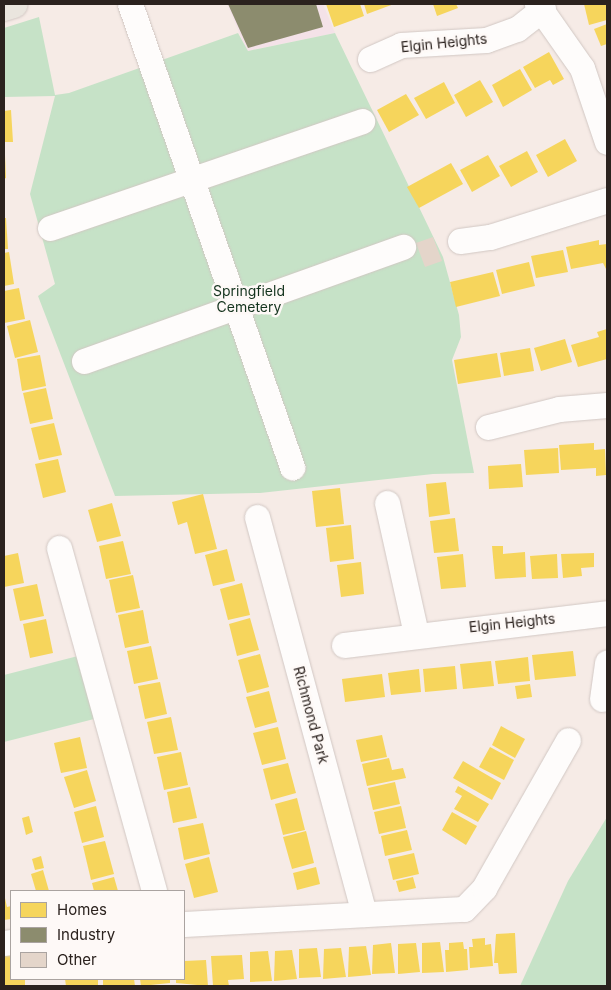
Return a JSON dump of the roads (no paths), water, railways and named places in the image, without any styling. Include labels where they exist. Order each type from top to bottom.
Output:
[{"type":"main road","points":[[4,7],[14,4]]},
{"type":"street","points":[[130,4],[234,307],[292,467]]},
{"type":"street","name":"Elgin Heights","points":[[370,60],[401,45],[486,40],[517,29],[540,7],[582,68],[607,142]]},
{"type":"street","points":[[50,228],[191,178],[362,121]]},
{"type":"street","points":[[460,241],[490,237],[607,200]]},
{"type":"street","points":[[84,361],[403,247]]},
{"type":"street","points":[[488,427],[559,409],[607,405]]},
{"type":"street","points":[[387,503],[416,634]]},
{"type":"street","name":"Richmond Park","points":[[257,517],[364,914]]},
{"type":"street","points":[[59,548],[154,890]]},
{"type":"street","name":"Elgin Heights","points":[[344,645],[416,634],[607,613]]},
{"type":"street","points":[[602,699],[607,662]]},
{"type":"street","points":[[185,924],[464,909],[484,888],[568,740]]},
{"type":"park label","name":"Springfield Cemetery","points":[[249,300]]}]
